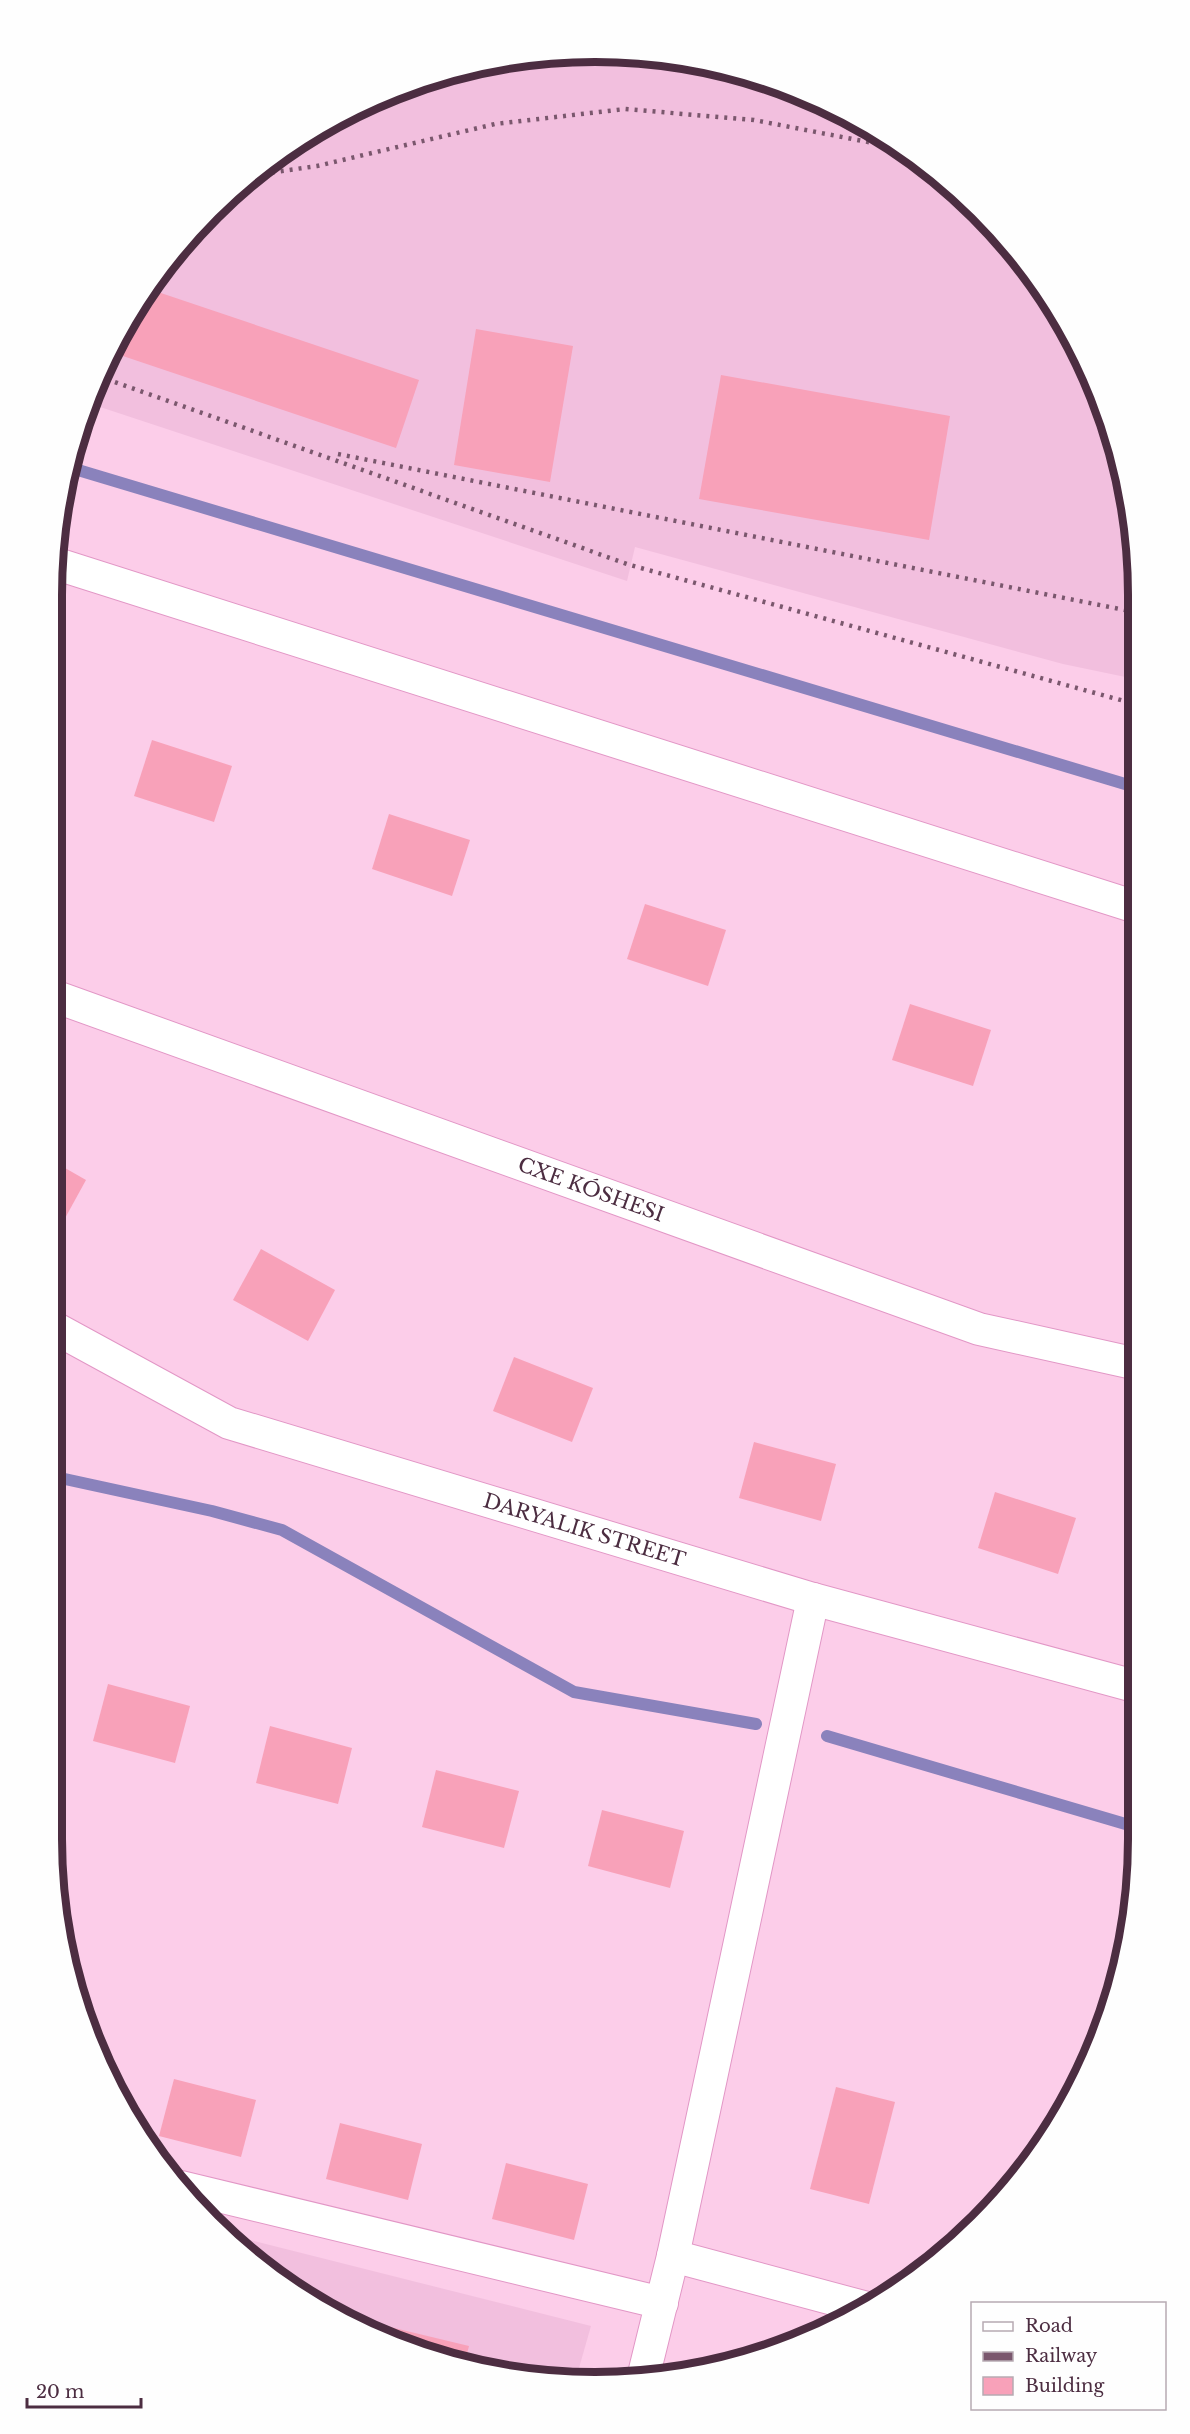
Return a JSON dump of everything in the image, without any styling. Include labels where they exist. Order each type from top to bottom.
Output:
[{"type":"street","points":[[63,566],[1128,904]]},
{"type":"street","name":"CXE KÓSHESI","points":[[62,999],[980,1329],[1128,1362]]},
{"type":"street","name":"DARYALIK STREET","points":[[62,1332],[229,1423],[813,1599],[1128,1684]]},
{"type":"street","points":[[645,2370],[673,2256],[813,1599]]},
{"type":"street","points":[[193,2190],[662,2302]]},
{"type":"street","points":[[673,2256],[855,2305]]},
{"type":"shaded area","points":[[595,62],[630,63],[665,66],[733,80],[799,102],[862,133],[891,151],[947,194],[972,218],[996,243],[1039,299],[1057,328],[1088,391],[1110,457],[1118,491],[1127,560],[1128,678],[1063,664],[635,547],[627,581],[97,406],[133,328],[151,299],[194,243],[243,194],[270,172],[328,133],[359,117],[424,90],[457,80],[525,66]]},
{"type":"shaded area","points":[[241,2238],[591,2326],[578,2372],[525,2368],[457,2354],[391,2332],[328,2301],[270,2262]]},
{"type":"building","points":[[156,292],[419,380],[396,448],[119,355]]},
{"type":"building","points":[[476,329],[573,346],[550,482],[454,465]]},
{"type":"building","points":[[721,375],[950,416],[929,540],[699,499]]},
{"type":"building","points":[[152,740],[232,766],[214,822],[134,796]]},
{"type":"building","points":[[389,814],[470,840],[452,896],[372,869]]},
{"type":"building","points":[[645,904],[726,930],[708,986],[627,959]]},
{"type":"building","points":[[910,1004],[991,1030],[973,1086],[892,1060]]},
{"type":"building","points":[[62,1166],[86,1180],[62,1224]]},
{"type":"building","points":[[261,1249],[335,1290],[308,1341],[233,1300]]},
{"type":"building","points":[[514,1357],[593,1388],[572,1442],[493,1411]]},
{"type":"building","points":[[754,1442],[836,1464],[821,1521],[739,1498]]},
{"type":"building","points":[[995,1492],[1076,1518],[1058,1574],[978,1548]]},
{"type":"building","points":[[108,1684],[190,1706],[175,1763],[93,1741]]},
{"type":"building","points":[[270,1726],[352,1748],[338,1804],[256,1783]]},
{"type":"building","points":[[436,1770],[519,1791],[504,1848],[422,1827]]},
{"type":"building","points":[[602,1810],[684,1831],[670,1888],[588,1866]]},
{"type":"building","points":[[174,2079],[256,2100],[241,2157],[159,2136]]},
{"type":"building","points":[[836,2087],[895,2102],[869,2204],[810,2189]]},
{"type":"building","points":[[340,2123],[422,2144],[408,2200],[326,2179]]},
{"type":"building","points":[[506,2163],[588,2184],[574,2240],[492,2219]]},
{"type":"building","points":[[370,2322],[469,2346],[466,2356],[457,2354],[391,2332]]},
{"type":"waterway","points":[[77,470],[1128,785]]},
{"type":"waterway","points":[[62,1478],[212,1511],[282,1530],[574,1692],[756,1724]]},
{"type":"waterway","points":[[827,1736],[1128,1825]]},
{"type":"railway","points":[[269,173],[317,166],[495,124],[625,109],[754,120],[880,144]]},
{"type":"railway","points":[[107,379],[630,565],[1128,702]]},
{"type":"railway","points":[[338,454],[1128,611]]}]
